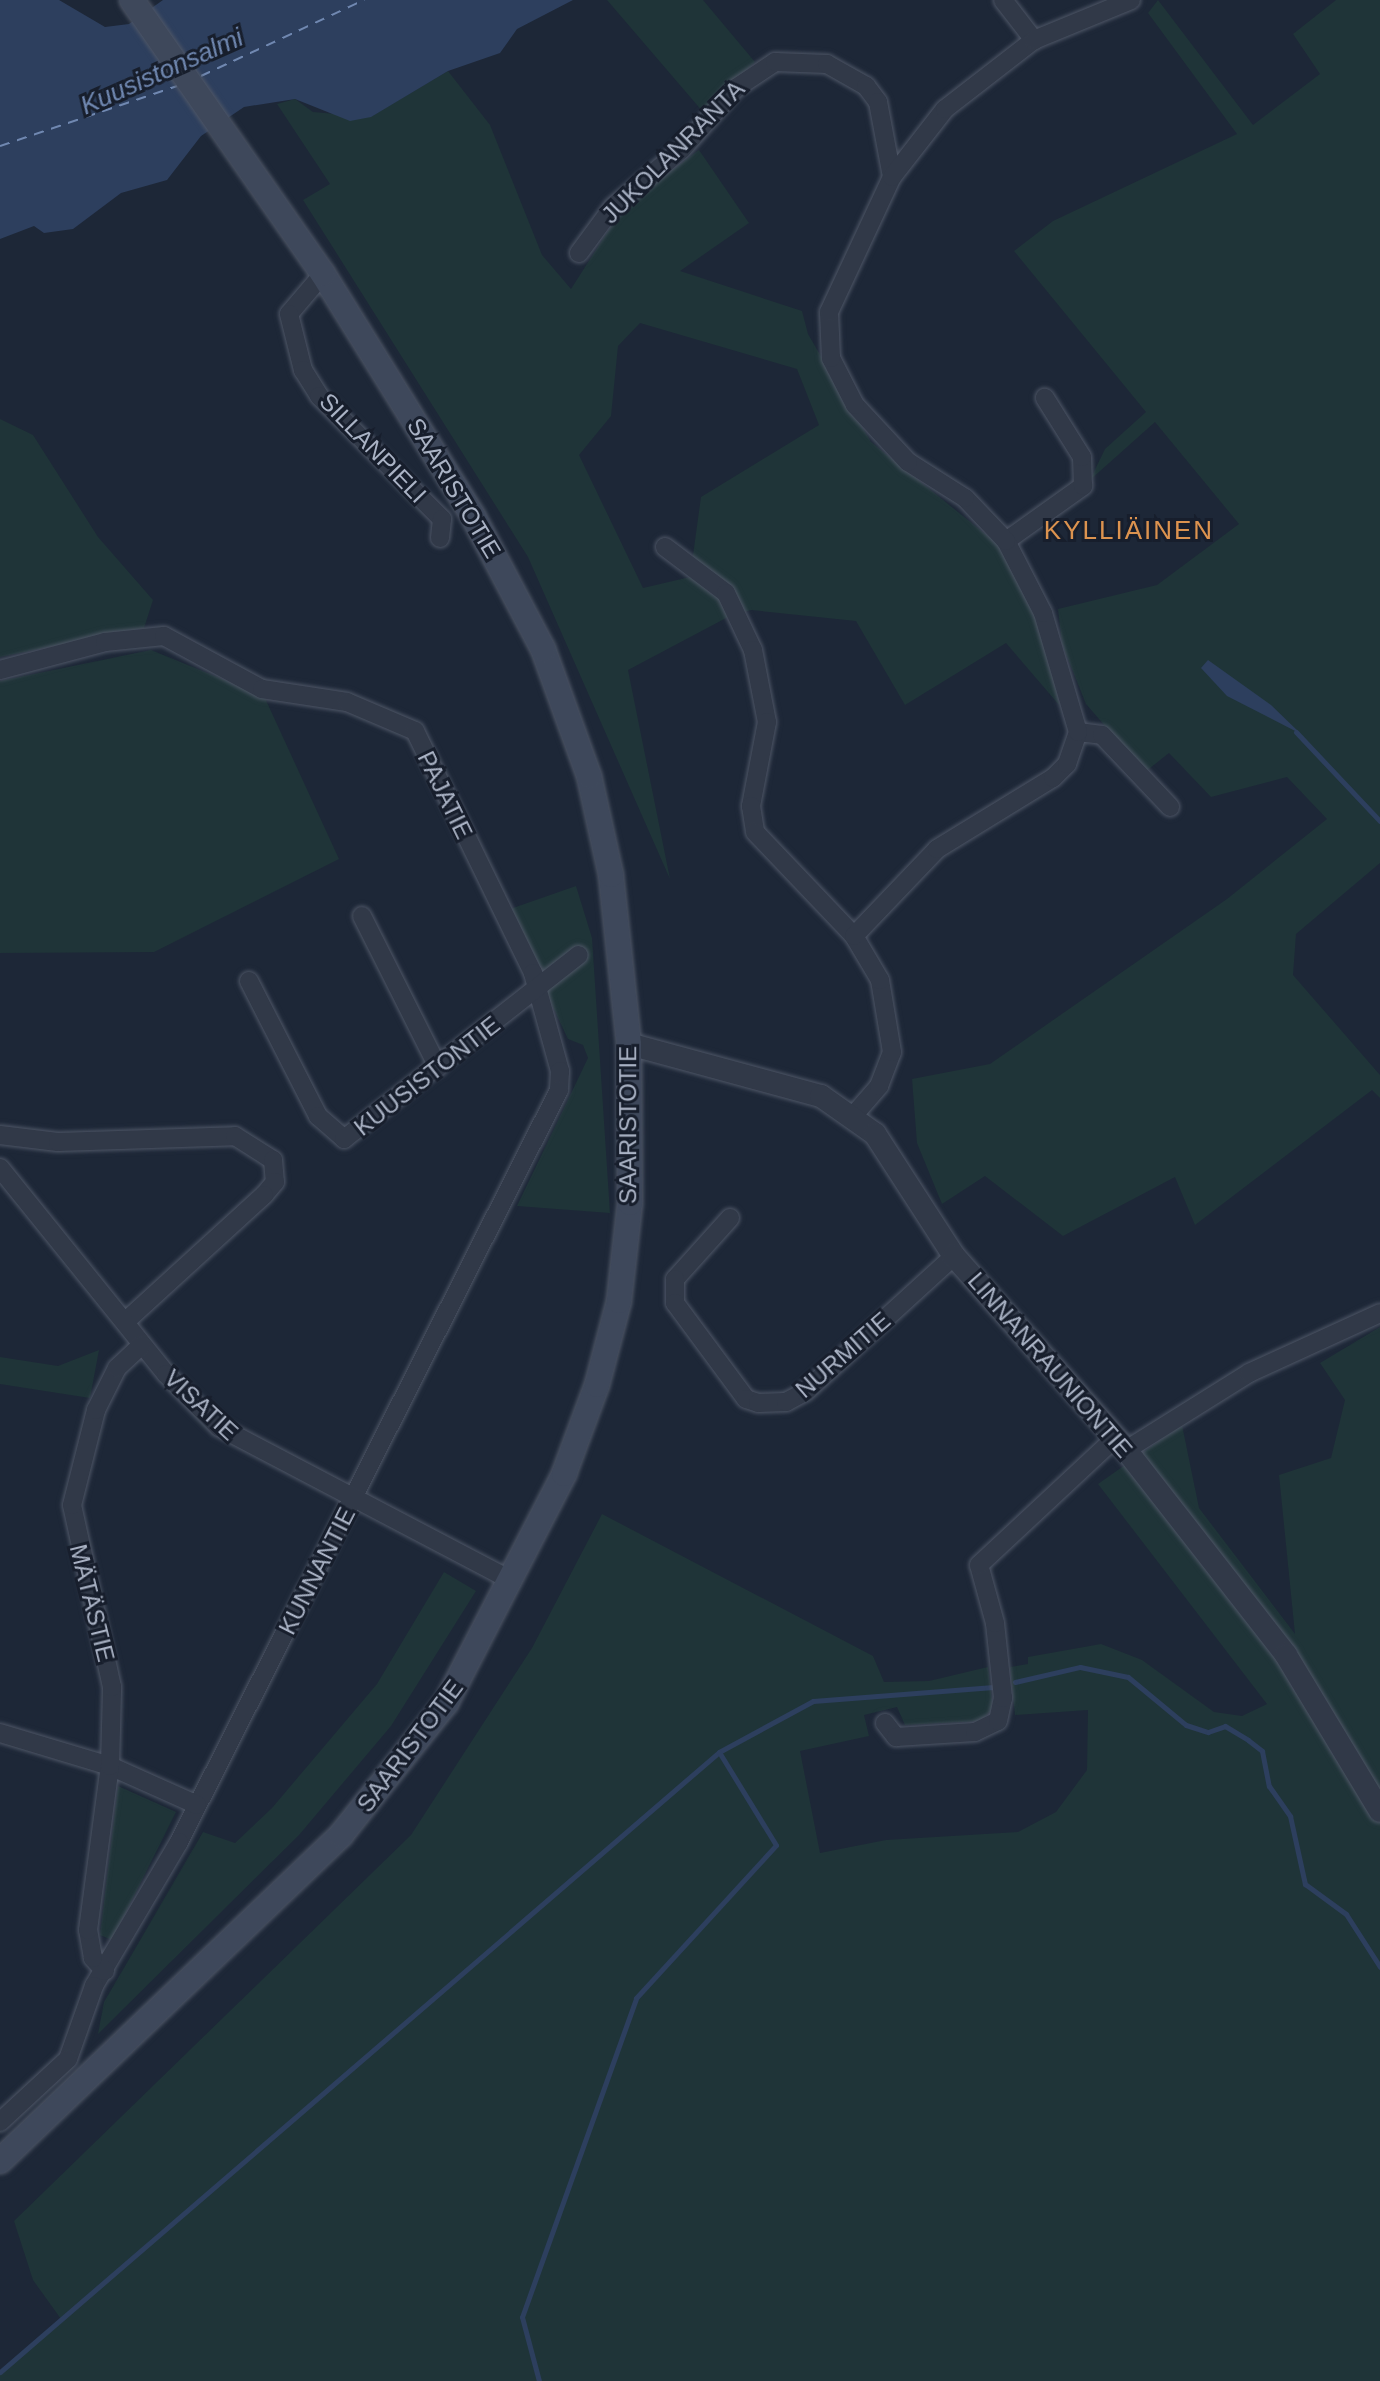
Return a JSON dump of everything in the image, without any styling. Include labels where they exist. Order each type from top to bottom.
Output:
[{"type":"main road","name":"SAARISTOTIE","points":[[0,2161],[368,1804],[446,1703],[512,1581],[564,1474],[619,1301],[630,1203],[629,1044],[611,875],[589,776],[543,649],[473,516],[323,274],[247,171],[132,0]]},
{"type":"street","points":[[1003,0],[1034,40]]},
{"type":"street","points":[[854,936],[937,849],[1053,778],[1075,749],[1078,732],[1043,613],[1006,541],[965,498],[889,445],[855,405],[831,358],[829,312],[836,288],[892,177],[945,109],[1034,40],[1131,0]]},
{"type":"street","name":"JUKOLANRANTA","points":[[579,253],[613,207],[682,149],[736,88],[775,62],[827,64],[866,86],[878,102],[892,177]]},
{"type":"street","name":"SILLANPIELI","points":[[323,274],[289,314],[303,370],[319,396],[442,519],[440,538]]},
{"type":"street","points":[[1006,541],[1083,486],[1082,457],[1045,398]]},
{"type":"street","points":[[665,547],[726,593],[753,650],[767,722],[751,806],[755,832],[854,936],[883,991],[892,1052],[879,1086],[853,1116]]},
{"type":"street","name":"PAJATIE","points":[[0,670],[146,637],[164,636],[262,689],[347,702],[415,731],[539,989]]},
{"type":"street","points":[[1078,732],[1102,735],[1170,807]]},
{"type":"street","points":[[362,916],[438,1067]]},
{"type":"street","name":"KUUSISTONTIE","points":[[249,981],[318,1116],[344,1139],[579,955]]},
{"type":"street","name":"KUNNANTIE","points":[[0,2122],[68,2059],[105,1971],[197,1805],[559,1090],[539,989]]},
{"type":"street","name":"LINNANRAUNIONTIE","points":[[629,1044],[797,1088],[853,1116],[891,1154],[954,1256],[1121,1444],[1286,1655],[1380,1811]]},
{"type":"street","points":[[0,1135],[58,1142],[235,1136],[273,1160],[275,1182],[264,1195],[125,1322]]},
{"type":"street","name":"VISATIE","points":[[0,1168],[142,1345],[219,1427],[352,1502],[512,1581]]},
{"type":"street","name":"NURMITIE","points":[[730,1218],[675,1279],[675,1303],[746,1399],[758,1403],[786,1402],[805,1392],[954,1256]]},
{"type":"street","points":[[885,1723],[896,1737],[975,1732],[998,1721],[1003,1698],[995,1623],[979,1565],[1121,1444],[1249,1373],[1380,1313]]},
{"type":"street","name":"MÄTÄSTIE","points":[[105,1971],[93,1958],[88,1930],[110,1766],[106,1645],[72,1505],[96,1410],[117,1368],[142,1345]]},
{"type":"street","points":[[0,1733],[110,1766],[197,1805]]},
{"type":"green space","points":[[607,0],[703,0],[755,62],[703,112]]},
{"type":"green space","points":[[1158,0],[1253,125],[1320,74],[1293,34],[1336,0],[1380,0],[1380,863],[1296,934],[1293,975],[1380,1075],[1380,1098],[1372,1090],[1195,1225],[1175,1177],[1063,1236],[985,1176],[942,1204],[917,1143],[912,1079],[990,1064],[1227,899],[1327,819],[1287,777],[1211,797],[1169,753],[1145,772],[1086,704],[1062,644],[1058,609],[1157,585],[1239,524],[1155,422],[1090,480],[1105,449],[1146,412],[1014,251],[1053,221],[1237,134],[1148,13]]},
{"type":"green space","points":[[448,71],[490,125],[542,255],[571,289],[624,206],[699,150],[749,223],[680,271],[802,311],[808,334],[871,442],[999,545],[1041,628],[1060,706],[1006,643],[905,705],[856,621],[751,610],[728,617],[628,670],[670,879],[528,557],[303,200],[330,184],[277,104],[295,99],[313,112],[370,117]],"holes":[[[640,323],[797,369],[819,425],[701,497],[690,577],[643,588],[579,455],[611,416],[618,346]]]},
{"type":"green space","points":[[0,419],[33,435],[98,537],[153,600],[144,628],[0,657]]},
{"type":"green space","points":[[151,650],[264,696],[339,859],[154,952],[0,953],[0,681]]},
{"type":"green space","points":[[576,886],[592,938],[610,1213],[517,1206],[588,1058],[583,1045],[568,1039],[507,910]]},
{"type":"green space","points":[[1380,1327],[1380,2381],[0,2381],[0,2372],[61,2319],[33,2280],[14,2221],[411,1835],[532,1648],[602,1514],[873,1656],[884,1682],[929,1681],[988,1667],[993,1708],[981,1721],[905,1725],[897,1707],[864,1715],[869,1736],[800,1751],[820,1853],[886,1840],[1018,1832],[1056,1812],[1087,1770],[1088,1710],[1015,1715],[1010,1667],[1028,1664],[1028,1657],[1101,1644],[1142,1660],[1214,1712],[1242,1716],[1267,1704],[1098,1484],[1182,1425],[1199,1508],[1295,1634],[1279,1475],[1331,1458],[1345,1400],[1320,1363]]},
{"type":"green space","points":[[99,1350],[90,1398],[0,1384],[0,1357],[58,1366]]},
{"type":"green space","points":[[444,1572],[476,1591],[391,1726],[299,1835],[98,2034],[104,2002],[203,1832],[235,1843],[272,1808],[377,1684]]},
{"type":"green space","points":[[118,1786],[176,1812],[112,1940],[100,1935]]},
{"type":"water","name":"Kuusistonsalmi","points":[[0,0],[59,0],[105,27],[129,24],[163,0],[573,0],[517,29],[500,53],[448,71],[371,117],[350,121],[295,99],[244,107],[201,136],[167,180],[121,193],[73,229],[44,233],[34,226],[0,239]]},
{"type":"water","points":[[1208,660],[1271,705],[1301,734],[1227,696],[1201,668]]},
{"type":"waterway","points":[[1296,732],[1380,821]]},
{"type":"waterway","points":[[1015,1682],[1080,1667],[1128,1677],[1186,1725],[1208,1732],[1225,1726],[1248,1740],[1262,1751],[1269,1786],[1290,1816],[1305,1884],[1346,1914],[1380,1967]]},
{"type":"waterway","points":[[0,2372],[719,1752],[813,1701],[993,1687]]},
{"type":"waterway","points":[[539,2381],[522,2317],[636,1998],[776,1845],[719,1752]]},
{"type":"ferry route","points":[[201,76],[364,0]]},
{"type":"ferry route","points":[[0,146],[177,86]]},
{"type":"district","name":"KYLLIÄINEN","points":[[1129,531]]}]
